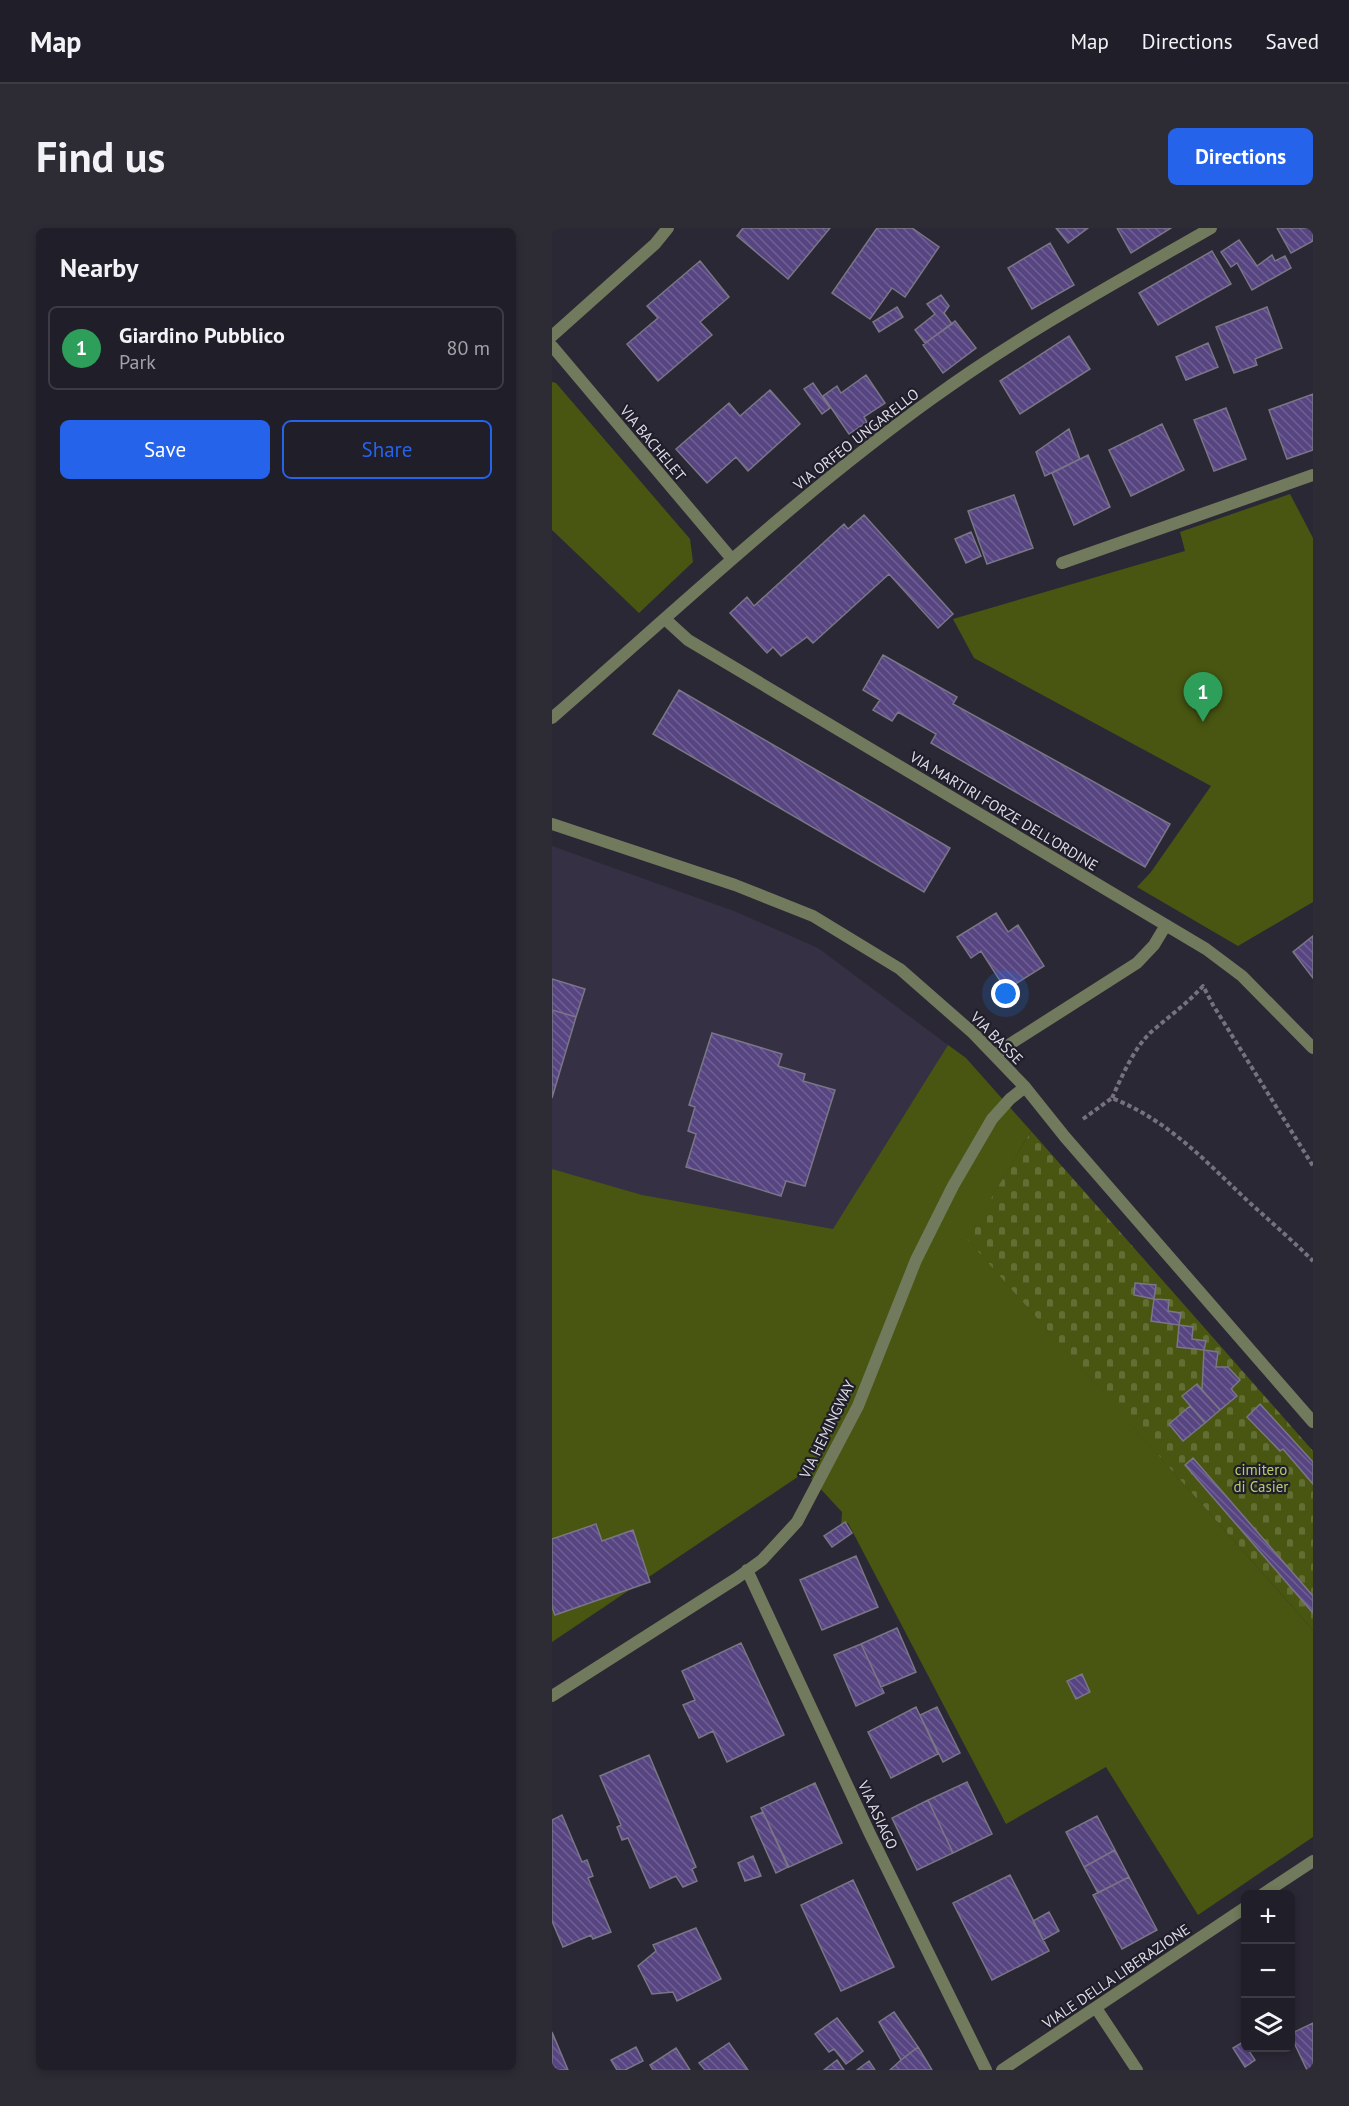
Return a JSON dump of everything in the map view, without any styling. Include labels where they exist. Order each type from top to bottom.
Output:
[{"type":"street","points":[[552,336],[655,244],[668,228]]},
{"type":"street","name":"VIA ORFEO UNGARELLO","points":[[552,718],[731,558],[933,397],[1100,291],[1211,228]]},
{"type":"street","name":"VIA BACHELET","points":[[552,346],[731,558]]},
{"type":"street","points":[[1062,563],[1313,475]]},
{"type":"street","name":"VIA MARTIRI FORZE DELL'ORDINE","points":[[665,619],[688,640],[1206,950],[1242,976],[1313,1048]]},
{"type":"street","name":"VIA BASSE","points":[[552,824],[735,885],[813,916],[900,969],[973,1033],[1025,1087],[1065,1137],[1313,1422]]},
{"type":"street","points":[[995,1056],[1137,963],[1154,945],[1166,925]]},
{"type":"street","name":"VIA HEMINGWAY","points":[[552,1696],[762,1560],[797,1522],[858,1406],[916,1260],[952,1186],[993,1119],[1010,1099],[1025,1087]]},
{"type":"street","name":"VIA ASIAGO","points":[[747,1570],[864,1821],[986,2070]]},
{"type":"street","points":[[1269,1890],[1313,1861]]},
{"type":"street","name":"VIALE DELLA LIBERAZIONE","points":[[1002,2070],[1241,1909]]},
{"type":"street","points":[[1096,2008],[1137,2070]]},
{"type":"path","points":[[1083,1119],[1112,1098],[1124,1073],[1149,1035],[1190,1001],[1203,986],[1313,1166]]},
{"type":"path","points":[[1112,1098],[1145,1114],[1176,1134],[1313,1261]]},
{"type":"shaded area","points":[[552,846],[734,911],[818,948],[948,1045],[940,1059],[885,1286],[552,1219]]},
{"type":"green space","points":[[552,382],[556,383],[690,539],[693,562],[639,613],[552,530]]},
{"type":"green space","points":[[1290,494],[1313,538],[1313,902],[1238,946],[1137,887],[1151,872],[1211,786],[974,658],[953,619],[1185,551],[1180,532]]},
{"type":"green space","points":[[948,1045],[966,1058],[1031,1131],[967,1239],[1313,1630],[1313,1837],[1198,1915],[1106,1767],[1006,1824],[848,1523],[841,1527],[842,1512],[805,1472],[552,1642],[552,1169],[642,1195],[833,1229]]},
{"type":"green space","name":"cimitero di Casier","points":[[1031,1131],[1313,1451],[1313,1630],[966,1239]]},
{"type":"building","points":[[743,228],[830,228],[788,279],[737,236]]},
{"type":"building","points":[[877,228],[912,228],[939,247],[905,297],[892,288],[870,319],[832,293]]},
{"type":"building","points":[[1056,228],[1088,228],[1068,243]]},
{"type":"building","points":[[1117,228],[1171,228],[1131,253]]},
{"type":"building","points":[[1277,228],[1313,228],[1313,241],[1291,253]]},
{"type":"building","points":[[1239,240],[1257,266],[1272,255],[1275,261],[1285,256],[1291,268],[1252,290],[1237,263],[1231,267],[1221,252]]},
{"type":"building","points":[[1050,243],[1074,285],[1032,309],[1008,268]]},
{"type":"building","points":[[1212,251],[1231,284],[1158,325],[1139,293]]},
{"type":"building","points":[[700,261],[729,297],[700,322],[712,335],[658,381],[627,344],[658,318],[647,306]]},
{"type":"building","points":[[941,295],[949,306],[944,313],[952,324],[925,343],[915,330],[935,314],[927,304]]},
{"type":"building","points":[[897,307],[903,317],[879,332],[873,322]]},
{"type":"building","points":[[1267,307],[1282,348],[1255,359],[1257,365],[1234,373],[1216,327]]},
{"type":"building","points":[[955,321],[976,348],[943,373],[923,345]]},
{"type":"building","points":[[1069,336],[1090,369],[1020,414],[1000,381]]},
{"type":"building","points":[[1208,343],[1218,367],[1186,380],[1176,357]]},
{"type":"building","points":[[866,375],[885,403],[864,417],[867,422],[849,434],[823,396],[837,386],[841,393]]},
{"type":"building","points":[[813,383],[830,408],[822,414],[804,389]]},
{"type":"building","points":[[770,390],[800,424],[748,471],[736,457],[707,483],[676,449],[729,403],[740,416]]},
{"type":"building","points":[[1313,394],[1313,450],[1287,459],[1269,410]]},
{"type":"building","points":[[1226,408],[1246,459],[1214,471],[1194,420]]},
{"type":"building","points":[[1162,424],[1184,470],[1131,496],[1109,450]]},
{"type":"building","points":[[1069,429],[1080,459],[1045,476],[1036,452]]},
{"type":"building","points":[[1088,455],[1110,507],[1074,525],[1052,473]]},
{"type":"building","points":[[1014,495],[1033,548],[987,564],[968,511]]},
{"type":"building","points":[[864,515],[953,614],[938,628],[889,574],[813,643],[807,637],[781,656],[773,647],[767,653],[730,613],[747,597],[754,606],[844,524],[848,529]]},
{"type":"building","points":[[971,532],[981,556],[966,563],[955,539]]},
{"type":"building","points":[[883,655],[957,697],[953,704],[1170,824],[1145,867],[931,743],[936,734],[898,712],[892,721],[873,710],[880,700],[863,690]]},
{"type":"building","points":[[679,690],[950,848],[924,892],[653,734]]},
{"type":"building","points":[[996,913],[1008,932],[1018,925],[1044,966],[1006,990],[981,951],[971,958],[957,937]]},
{"type":"building","points":[[1313,936],[1313,978],[1293,952]]},
{"type":"building","points":[[552,979],[585,989],[576,1017],[552,1010]]},
{"type":"building","points":[[552,1010],[576,1017],[552,1098]]},
{"type":"building","points":[[712,1033],[782,1054],[778,1066],[805,1074],[803,1081],[835,1090],[805,1186],[786,1181],[781,1196],[686,1167],[696,1134],[688,1131],[695,1107],[689,1105]]},
{"type":"building","points":[[1135,1283],[1156,1285],[1154,1299],[1134,1295]]},
{"type":"building","points":[[1154,1299],[1169,1300],[1168,1311],[1181,1313],[1179,1325],[1151,1321]]},
{"type":"building","points":[[1179,1325],[1193,1327],[1192,1339],[1206,1341],[1204,1350],[1177,1347]]},
{"type":"building","points":[[1204,1350],[1218,1352],[1216,1367],[1228,1367],[1240,1380],[1231,1389],[1237,1396],[1220,1410],[1202,1390]]},
{"type":"building","points":[[1197,1384],[1220,1410],[1205,1423],[1182,1396]]},
{"type":"building","points":[[1260,1404],[1313,1462],[1313,1484],[1283,1449],[1280,1451],[1247,1417]]},
{"type":"building","points":[[1190,1406],[1205,1423],[1183,1441],[1169,1424]]},
{"type":"building","points":[[1193,1458],[1313,1596],[1313,1613],[1185,1465]]},
{"type":"building","points":[[845,1522],[852,1533],[832,1547],[824,1536]]},
{"type":"building","points":[[596,1524],[602,1541],[633,1530],[650,1582],[555,1615],[552,1607],[552,1539]]},
{"type":"building","points":[[856,1556],[878,1607],[822,1630],[800,1580]]},
{"type":"building","points":[[897,1628],[916,1672],[881,1687],[861,1644]]},
{"type":"building","points":[[741,1643],[784,1735],[727,1762],[713,1731],[699,1738],[683,1705],[695,1700],[682,1671]]},
{"type":"building","points":[[861,1644],[884,1693],[856,1706],[834,1655]]},
{"type":"building","points":[[1082,1674],[1090,1692],[1076,1699],[1067,1681]]},
{"type":"building","points":[[916,1707],[938,1754],[891,1778],[868,1732]]},
{"type":"building","points":[[937,1707],[960,1753],[943,1762],[920,1715]]},
{"type":"building","points":[[649,1755],[696,1867],[692,1869],[697,1881],[683,1887],[676,1876],[650,1888],[628,1838],[622,1840],[617,1827],[621,1825],[600,1776]]},
{"type":"building","points":[[967,1782],[992,1834],[953,1853],[928,1800]]},
{"type":"building","points":[[815,1783],[842,1843],[789,1867],[761,1808]]},
{"type":"building","points":[[928,1800],[953,1853],[917,1870],[892,1818]]},
{"type":"building","points":[[763,1812],[788,1867],[776,1873],[751,1817]]},
{"type":"building","points":[[562,1815],[582,1862],[587,1860],[593,1876],[588,1878],[611,1932],[593,1939],[591,1935],[563,1947],[552,1921],[552,1820]]},
{"type":"building","points":[[1097,1816],[1115,1850],[1084,1867],[1066,1832]]},
{"type":"building","points":[[1115,1850],[1129,1877],[1098,1893],[1084,1867]]},
{"type":"building","points":[[753,1856],[761,1876],[745,1881],[738,1863]]},
{"type":"building","points":[[1010,1875],[1049,1951],[992,1980],[953,1903]]},
{"type":"building","points":[[1129,1877],[1157,1930],[1122,1949],[1093,1895]]},
{"type":"building","points":[[853,1880],[894,1967],[841,1991],[801,1905]]},
{"type":"building","points":[[1049,1912],[1059,1931],[1043,1940],[1033,1921]]},
{"type":"building","points":[[696,1928],[721,1979],[677,2001],[673,1992],[652,1994],[638,1966],[656,1951],[653,1945]]},
{"type":"building","points":[[894,2012],[918,2047],[901,2060],[879,2022]]},
{"type":"building","points":[[837,2018],[863,2051],[846,2064],[834,2049],[829,2052],[815,2034]]},
{"type":"building","points":[[1313,2023],[1313,2070],[1307,2070],[1295,2045],[1295,2032]]},
{"type":"building","points":[[552,2032],[568,2070],[552,2070]]},
{"type":"building","points":[[729,2043],[748,2070],[705,2070],[699,2063]]},
{"type":"building","points":[[1241,2043],[1241,2052],[1250,2052],[1255,2060],[1245,2067],[1233,2048]]},
{"type":"building","points":[[636,2047],[643,2061],[625,2070],[617,2070],[611,2060]]},
{"type":"building","points":[[918,2047],[932,2070],[890,2070],[901,2060]]},
{"type":"building","points":[[676,2048],[690,2070],[653,2070],[650,2065]]},
{"type":"building","points":[[837,2060],[844,2070],[824,2070]]},
{"type":"building","points":[[869,2061],[875,2070],[857,2070]]},
{"type":"place","name":"Giardino Pubblico","points":[[1203,722]]}]
